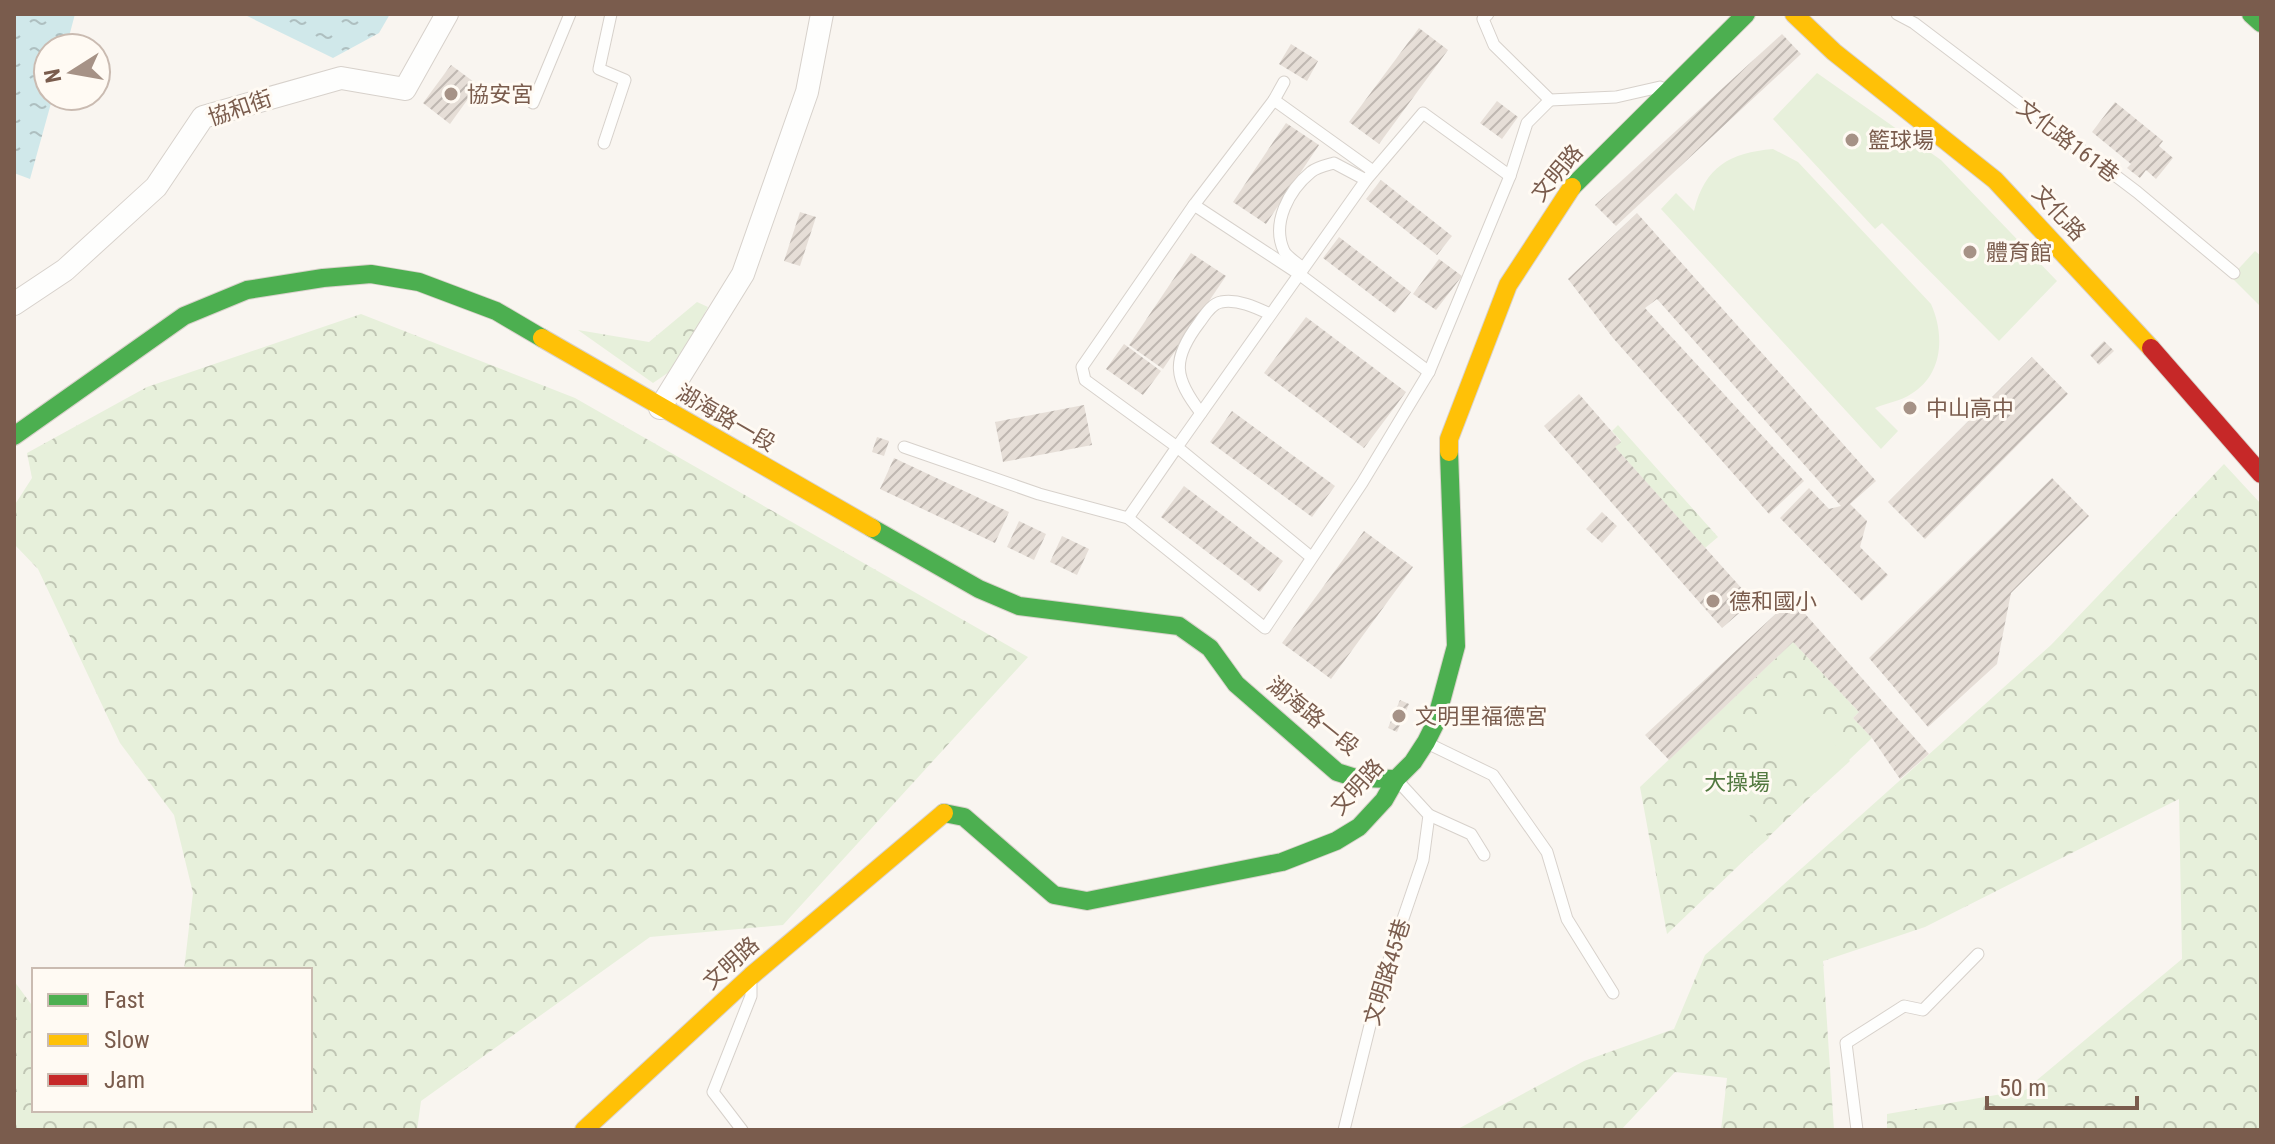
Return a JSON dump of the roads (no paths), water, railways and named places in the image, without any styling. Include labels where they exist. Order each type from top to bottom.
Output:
[{"type":"street","name":"協和街","points":[[14,304],[65,270],[156,187],[203,117],[341,78],[405,89],[447,14]]},
{"type":"street","points":[[660,408],[743,274],[807,92],[822,14]]},
{"type":"street","name":"文明路","points":[[584,1130],[751,976],[942,813],[964,817],[1054,895],[1087,901],[1282,862],[1310,853],[1359,827],[1413,762],[1435,724],[1456,646],[1449,439],[1508,285],[1571,188],[1746,14]]},
{"type":"street","name":"文化路","points":[[1794,14],[1834,52],[1995,180],[2145,341],[2261,474]]},
{"type":"street","points":[[2251,14],[2261,23]]},
{"type":"street","name":"湖海路一段","points":[[14,436],[184,316],[247,290],[371,274],[419,282],[496,311],[660,408],[992,595],[1019,606],[1179,626],[1210,648],[1236,684],[1337,772],[1356,778],[1396,779]]},
{"type":"lane","points":[[533,103],[570,14]]},
{"type":"lane","points":[[604,143],[625,80],[599,69],[611,14]]},
{"type":"lane","points":[[1488,14],[1483,19],[1494,45],[1550,100]]},
{"type":"lane","name":"文化路161巷","points":[[1897,14],[1914,23],[2137,192],[2234,273]]},
{"type":"lane","points":[[1284,82],[1082,367],[1085,380],[1177,447],[1311,557]]},
{"type":"lane","points":[[904,447],[1039,494],[1128,518],[1265,628],[1362,483],[1429,372],[1510,176],[1527,123],[1550,100],[1616,97],[1677,83]]},
{"type":"lane","points":[[1274,100],[1370,175]]},
{"type":"lane","points":[[1128,518],[1370,175],[1423,113],[1510,176]]},
{"type":"lane","points":[[1301,271],[1285,253],[1279,230],[1286,203],[1313,169],[1334,163],[1370,175]]},
{"type":"lane","points":[[1194,205],[1301,271],[1429,372]]},
{"type":"lane","points":[[1201,413],[1186,394],[1177,372],[1180,351],[1196,328],[1214,304],[1225,301],[1247,304],[1270,314]]},
{"type":"lane","points":[[1426,742],[1493,775],[1547,852],[1567,919],[1613,993]]},
{"type":"lane","points":[[1396,779],[1429,815],[1471,834],[1484,855]]},
{"type":"lane","name":"文明路45巷","points":[[1344,1130],[1379,989],[1423,860],[1429,815]]},
{"type":"lane","points":[[1857,1130],[1846,1043],[1904,1006],[1923,1010],[1978,954]]},
{"type":"lane","points":[[742,1130],[713,1092],[751,996],[751,976]]},
{"type":"water","points":[[14,14],[75,14],[70,32],[32,32],[32,112],[49,112],[30,179],[14,173]]},
{"type":"water","points":[[243,14],[390,14],[379,33],[333,58]]},
{"type":"place","name":"協安宮","points":[[451,94]]},
{"type":"place","name":"籃球場","points":[[1852,140]]},
{"type":"place","name":"體育館","points":[[1970,252]]},
{"type":"place","name":"中山高中","points":[[1910,408]]},
{"type":"place","name":"德和國小","points":[[1713,601]]},
{"type":"place","name":"文明里福德宮","points":[[1399,716]]},
{"type":"park label","name":"大操場","points":[[1737,782]]}]
